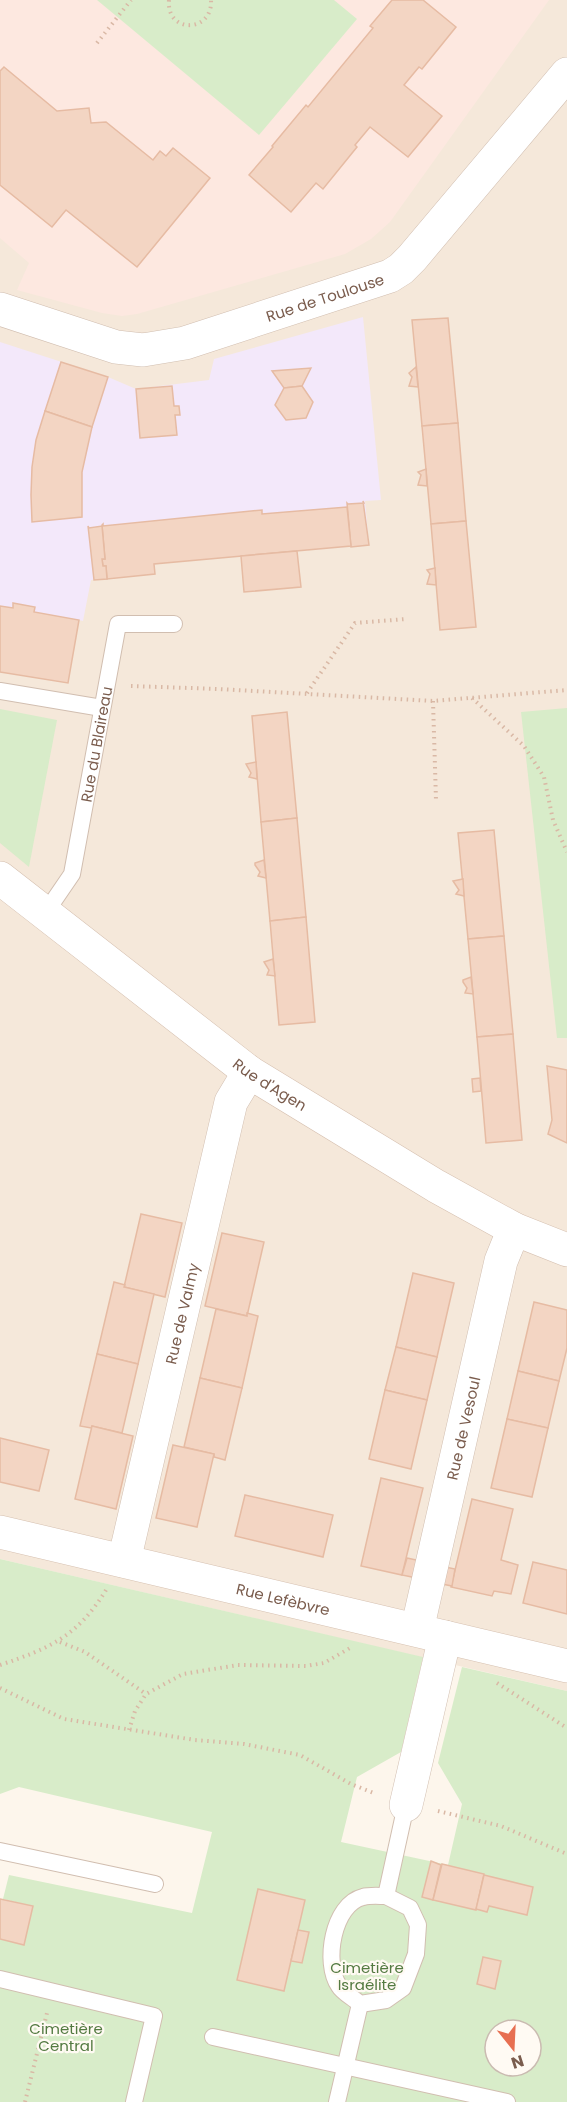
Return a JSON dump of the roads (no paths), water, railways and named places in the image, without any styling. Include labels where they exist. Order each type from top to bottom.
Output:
[{"type":"street","name":"Rue de Toulouse","points":[[0,309],[117,347],[143,350],[184,343],[390,276],[412,258],[567,74]]},
{"type":"street","name":"Rue d'Agen","points":[[0,878],[249,1072],[381,1154],[514,1229],[567,1250]]},
{"type":"street","name":"Rue de Valmy","points":[[124,1562],[231,1102],[249,1072]]},
{"type":"street","name":"Rue de Vesoul","points":[[406,1805],[431,1633],[501,1261],[514,1229]]},
{"type":"street","name":"Rue Lefèbvre","points":[[0,1532],[567,1666]]},
{"type":"lane","name":"Rue du Blaireau","points":[[46,912],[72,874],[118,624],[174,624]]},
{"type":"lane","points":[[0,691],[102,708]]},
{"type":"lane","points":[[386,1896],[406,1805]]},
{"type":"lane","points":[[0,1851],[155,1884]]},
{"type":"lane","points":[[386,1896],[410,1908],[418,1925],[416,1954],[403,1988],[386,2000],[360,2004],[338,1986],[332,1962],[333,1933],[345,1908],[362,1897],[386,1896]]},
{"type":"lane","points":[[0,1979],[154,2016],[134,2102]]},
{"type":"lane","points":[[337,2102],[360,2004]]},
{"type":"lane","points":[[213,2037],[507,2102]]},
{"type":"park label","name":"Cimetière Israélite","points":[[367,1976]]},
{"type":"park label","name":"Cimetière Central","points":[[66,2036]]}]
